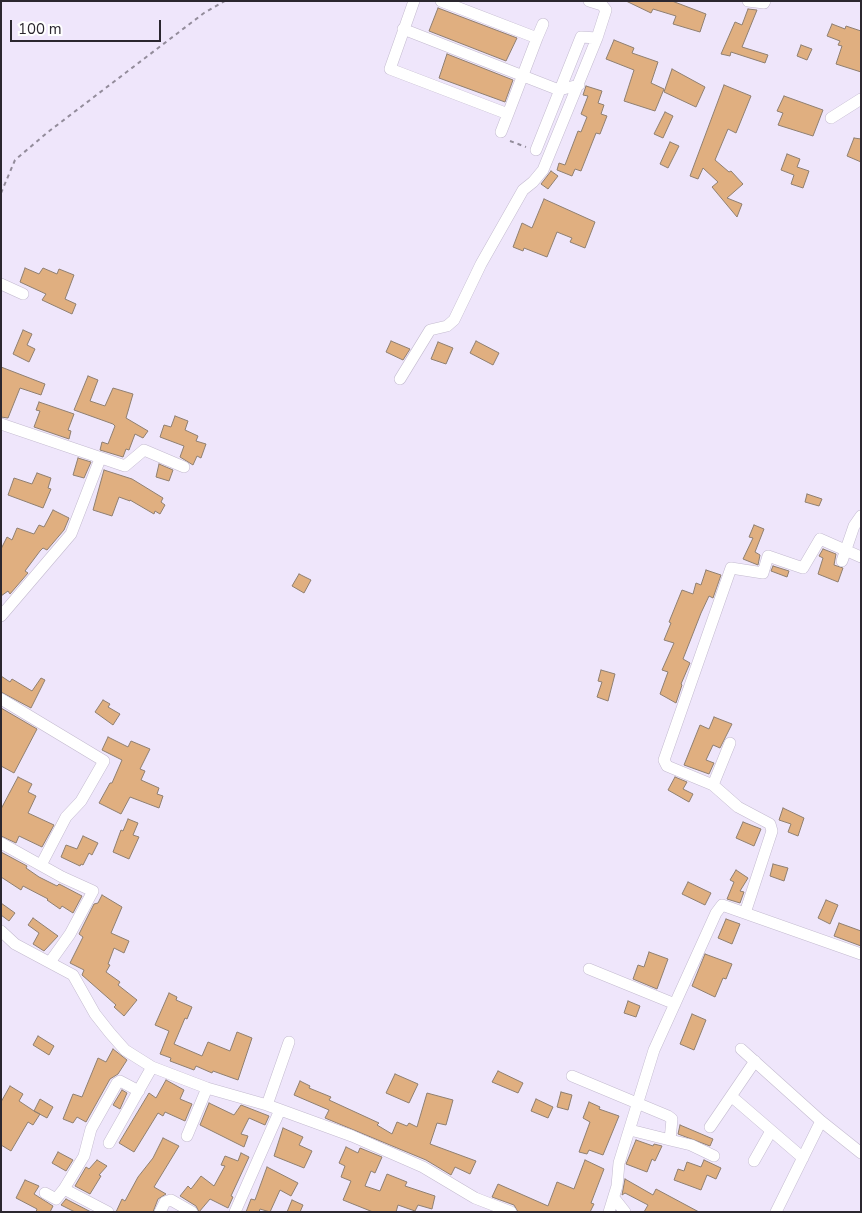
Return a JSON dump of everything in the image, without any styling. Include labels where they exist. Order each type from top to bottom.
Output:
[{"type":"street","points":[[414,1],[389,66],[392,71],[508,114]]},
{"type":"street","points":[[441,1],[537,38]]},
{"type":"street","points":[[400,379],[430,330],[447,326],[454,320],[523,190],[534,182],[543,170],[579,85],[606,10],[602,5],[589,1]]},
{"type":"street","points":[[748,1],[764,3],[765,1]]},
{"type":"street","points":[[501,132],[543,24]]},
{"type":"street","points":[[403,30],[559,90],[579,85]]},
{"type":"street","points":[[536,150],[581,37],[597,38]]},
{"type":"street","points":[[831,118],[861,99]]},
{"type":"street","points":[[1,284],[23,294]]},
{"type":"street","points":[[1,424],[100,459],[128,466],[144,450],[184,467]]},
{"type":"street","points":[[1,616],[72,534],[100,459]]},
{"type":"street","points":[[844,556],[854,526],[861,516]]},
{"type":"street","points":[[746,913],[771,837],[771,827],[738,806],[713,785],[668,766],[664,760],[731,568],[763,573],[768,556],[803,568],[820,539],[844,556],[861,557]]},
{"type":"street","points":[[1,699],[31,715],[104,761],[81,801],[66,817],[41,865]]},
{"type":"street","points":[[713,785],[730,743]]},
{"type":"street","points":[[1,843],[93,891],[70,934],[50,962]]},
{"type":"street","points":[[609,1212],[617,1186],[618,1164],[654,1050],[716,913],[722,905],[861,954]]},
{"type":"street","points":[[1,931],[16,944],[73,975],[95,1014],[125,1050],[152,1067],[207,1088],[267,1104],[352,1136],[423,1167],[475,1198],[511,1212]]},
{"type":"street","points":[[589,969],[675,1004]]},
{"type":"street","points":[[267,1104],[289,1042]]},
{"type":"street","points":[[741,1049],[821,1121],[861,1152]]},
{"type":"street","points":[[710,1127],[755,1061]]},
{"type":"street","points":[[108,1143],[152,1067]]},
{"type":"street","points":[[572,1076],[638,1102],[672,1119],[670,1140]]},
{"type":"street","points":[[45,1194],[56,1199],[64,1189],[84,1156],[90,1130],[117,1083],[120,1080],[139,1091]]},
{"type":"street","points":[[187,1136],[207,1088]]},
{"type":"street","points":[[730,1096],[803,1158]]},
{"type":"street","points":[[235,1212],[280,1110]]},
{"type":"street","points":[[776,1212],[821,1121]]},
{"type":"street","points":[[630,1130],[691,1145],[714,1156]]},
{"type":"street","points":[[754,1161],[771,1131]]},
{"type":"street","points":[[64,1189],[108,1212]]},
{"type":"street","points":[[614,1198],[625,1212]]},
{"type":"street","points":[[160,1212],[166,1202],[171,1200],[192,1212]]},
{"type":"path","points":[[1,194],[15,160],[21,154],[204,13],[225,1]]},
{"type":"building","points":[[626,1],[672,1],[706,14],[700,32],[673,24],[676,16],[653,9],[651,13]]},
{"type":"building","points":[[438,8],[517,38],[506,61],[429,31]]},
{"type":"building","points":[[748,9],[757,10],[742,47],[768,55],[765,63],[731,52],[730,56],[721,54],[735,22],[742,25]]},
{"type":"building","points":[[832,24],[845,29],[846,26],[861,31],[861,72],[836,64],[842,46],[838,45],[840,41],[827,36]]},
{"type":"building","points":[[614,40],[634,48],[632,53],[658,62],[651,83],[664,89],[655,111],[624,101],[634,70],[606,59]]},
{"type":"building","points":[[801,45],[812,49],[807,60],[797,56]]},
{"type":"building","points":[[447,54],[513,80],[505,102],[439,78]]},
{"type":"building","points":[[672,69],[705,87],[696,107],[664,92]]},
{"type":"building","points":[[724,85],[751,96],[736,133],[728,129],[715,160],[729,172],[731,171],[743,184],[727,198],[742,204],[737,217],[712,187],[718,182],[703,168],[698,179],[690,176]]},
{"type":"building","points":[[586,86],[602,91],[598,103],[604,105],[601,114],[607,116],[600,134],[596,133],[581,171],[575,169],[572,176],[557,170],[559,163],[565,165],[578,131],[581,132],[587,117],[581,114],[588,96],[583,95]]},
{"type":"building","points":[[784,96],[823,110],[813,136],[778,125],[783,113],[777,111]]},
{"type":"building","points":[[665,112],[673,116],[663,138],[654,134]]},
{"type":"building","points":[[854,138],[861,139],[861,162],[847,156]]},
{"type":"building","points":[[670,142],[679,146],[668,168],[660,164]]},
{"type":"building","points":[[787,154],[800,159],[797,167],[809,171],[803,188],[791,184],[794,175],[781,170]]},
{"type":"building","points":[[551,171],[558,176],[548,189],[541,184]]},
{"type":"building","points":[[544,199],[595,222],[585,248],[570,242],[572,238],[557,232],[547,257],[524,248],[523,251],[513,247],[522,223],[532,228]]},
{"type":"building","points":[[25,268],[39,274],[43,268],[57,274],[59,269],[74,275],[65,299],[76,304],[72,314],[42,300],[46,294],[20,282]]},
{"type":"building","points":[[23,330],[32,334],[27,345],[35,349],[29,362],[13,354]]},
{"type":"building","points":[[391,341],[410,349],[403,360],[386,352]]},
{"type":"building","points":[[476,341],[499,353],[493,365],[470,353]]},
{"type":"building","points":[[438,342],[453,348],[446,364],[431,359]]},
{"type":"building","points":[[1,367],[45,384],[41,395],[20,388],[8,418],[1,417]]},
{"type":"building","points":[[88,376],[98,380],[90,401],[105,406],[113,388],[133,394],[126,418],[148,431],[143,438],[135,434],[129,450],[126,449],[123,457],[100,450],[102,442],[108,444],[115,426],[113,424],[74,410]]},
{"type":"building","points":[[39,402],[74,414],[68,430],[71,431],[69,439],[34,427],[40,411],[36,410]]},
{"type":"building","points":[[175,416],[188,421],[185,430],[198,436],[196,441],[206,444],[201,458],[197,456],[193,465],[180,457],[184,446],[160,437],[164,425],[171,427]]},
{"type":"building","points":[[78,458],[91,462],[84,478],[73,475]]},
{"type":"building","points":[[159,464],[173,470],[169,481],[156,477]]},
{"type":"building","points":[[104,470],[132,479],[163,498],[161,502],[165,505],[160,514],[155,511],[154,514],[130,500],[119,497],[112,516],[93,510]]},
{"type":"building","points":[[37,473],[51,478],[48,488],[51,489],[43,508],[8,495],[14,478],[32,484]]},
{"type":"building","points":[[807,494],[822,499],[819,506],[805,502]]},
{"type":"building","points":[[53,510],[69,518],[64,530],[47,550],[43,548],[40,551],[25,571],[28,573],[10,594],[8,591],[1,596],[1,549],[7,537],[12,540],[17,528],[34,534],[39,525],[44,527]]},
{"type":"building","points":[[754,525],[764,529],[755,552],[760,555],[758,565],[743,559],[753,538],[749,537]]},
{"type":"building","points":[[823,549],[836,554],[834,565],[843,568],[838,582],[818,574],[823,558],[819,556]]},
{"type":"building","points":[[773,566],[789,571],[787,577],[771,571]]},
{"type":"building","points":[[706,570],[721,575],[713,598],[709,596],[701,613],[683,659],[690,663],[681,684],[676,703],[660,694],[668,672],[662,670],[674,643],[664,640],[682,590],[693,594],[696,583],[701,585]]},
{"type":"building","points":[[299,574],[311,580],[304,593],[292,586]]},
{"type":"building","points":[[601,670],[615,674],[608,701],[597,697],[602,682],[598,681]]},
{"type":"building","points":[[1,676],[10,682],[12,679],[32,691],[41,678],[45,680],[31,708],[1,692]]},
{"type":"building","points":[[103,700],[110,704],[108,707],[120,714],[113,725],[95,712]]},
{"type":"building","points":[[1,708],[37,729],[14,773],[1,766]]},
{"type":"building","points":[[714,717],[732,724],[720,748],[713,745],[706,760],[714,763],[709,774],[684,765],[700,725],[709,729]]},
{"type":"building","points":[[108,737],[128,747],[131,741],[150,749],[140,769],[145,771],[141,780],[159,788],[157,794],[163,796],[159,808],[130,797],[121,814],[99,803],[110,783],[112,783],[122,760],[102,750]]},
{"type":"building","points":[[18,777],[32,784],[28,792],[36,796],[28,813],[54,825],[42,847],[19,836],[16,843],[1,836],[1,809]]},
{"type":"building","points":[[675,777],[687,782],[683,789],[693,794],[689,802],[668,790]]},
{"type":"building","points":[[783,808],[804,818],[798,836],[788,832],[791,824],[779,820]]},
{"type":"building","points":[[128,819],[138,823],[133,835],[139,837],[129,859],[113,852],[121,830],[123,831]]},
{"type":"building","points":[[743,822],[761,829],[754,846],[736,838]]},
{"type":"building","points":[[83,836],[98,843],[92,855],[89,853],[83,865],[81,864],[80,866],[61,857],[66,845],[77,849]]},
{"type":"building","points":[[1,852],[27,866],[26,868],[39,877],[57,886],[59,884],[82,896],[73,913],[62,906],[60,909],[48,899],[23,886],[21,890],[1,877]]},
{"type":"building","points":[[773,864],[788,868],[784,881],[770,876]]},
{"type":"building","points":[[736,870],[748,878],[740,891],[744,892],[740,903],[727,899],[734,882],[730,880]]},
{"type":"building","points":[[688,882],[711,893],[705,905],[682,894]]},
{"type":"building","points":[[102,895],[122,907],[111,933],[129,941],[124,953],[114,948],[108,964],[110,965],[106,972],[120,982],[118,985],[137,1000],[124,1016],[114,1007],[116,1005],[82,975],[84,970],[70,963],[83,937],[79,934],[94,904],[98,903]]},
{"type":"building","points":[[826,900],[838,905],[830,924],[818,918]]},
{"type":"building","points":[[1,903],[15,913],[9,921],[1,915]]},
{"type":"building","points":[[33,918],[58,936],[44,951],[33,944],[39,933],[28,925]]},
{"type":"building","points":[[726,919],[740,924],[732,944],[718,938]]},
{"type":"building","points":[[839,923],[861,931],[861,946],[834,936]]},
{"type":"building","points":[[649,952],[668,959],[657,989],[633,979],[638,965],[644,967]]},
{"type":"building","points":[[705,954],[732,964],[726,979],[723,978],[715,997],[692,986]]},
{"type":"building","points":[[169,993],[177,997],[176,1000],[192,1007],[174,1044],[202,1056],[208,1042],[230,1051],[237,1032],[252,1038],[238,1080],[213,1071],[212,1073],[196,1066],[194,1070],[170,1061],[171,1058],[160,1054],[169,1031],[155,1025]]},
{"type":"building","points":[[628,1001],[640,1006],[636,1017],[624,1013]]},
{"type":"building","points":[[692,1014],[706,1020],[694,1050],[680,1044]]},
{"type":"building","points":[[38,1036],[54,1046],[49,1055],[33,1045]]},
{"type":"building","points":[[113,1049],[127,1060],[118,1074],[110,1079],[86,1122],[77,1117],[73,1123],[63,1119],[73,1094],[82,1097],[98,1058],[106,1062]]},
{"type":"building","points":[[498,1071],[523,1083],[518,1093],[492,1082]]},
{"type":"building","points":[[395,1074],[418,1084],[409,1103],[386,1093]]},
{"type":"building","points":[[166,1080],[184,1090],[180,1099],[192,1104],[185,1121],[165,1112],[163,1116],[158,1113],[134,1152],[119,1143],[149,1093],[156,1098]]},
{"type":"building","points":[[300,1081],[310,1086],[309,1088],[331,1097],[329,1100],[379,1123],[377,1125],[392,1134],[397,1122],[407,1126],[409,1123],[417,1127],[427,1093],[453,1100],[446,1125],[437,1123],[430,1144],[476,1161],[470,1174],[455,1167],[451,1175],[426,1160],[325,1118],[329,1110],[294,1095]]},
{"type":"building","points":[[10,1086],[23,1094],[19,1101],[34,1111],[40,1099],[53,1107],[47,1118],[40,1114],[33,1125],[28,1122],[11,1151],[1,1145],[1,1102]]},
{"type":"building","points":[[122,1090],[127,1093],[120,1109],[113,1105]]},
{"type":"building","points":[[561,1092],[572,1095],[568,1110],[557,1107]]},
{"type":"building","points":[[536,1099],[553,1107],[548,1118],[531,1111]]},
{"type":"building","points":[[589,1102],[600,1107],[599,1109],[619,1116],[603,1155],[589,1150],[587,1154],[579,1152],[590,1122],[583,1118]]},
{"type":"building","points":[[209,1103],[234,1115],[241,1105],[269,1116],[265,1125],[249,1118],[241,1134],[248,1136],[244,1147],[200,1125]]},
{"type":"building","points":[[680,1125],[713,1139],[710,1146],[678,1134]]},
{"type":"building","points":[[283,1128],[303,1137],[299,1145],[312,1151],[304,1168],[274,1156]]},
{"type":"building","points":[[163,1138],[179,1146],[154,1187],[166,1194],[158,1199],[153,1212],[116,1212],[122,1199],[125,1201],[138,1177],[153,1158]]},
{"type":"building","points":[[636,1140],[653,1146],[654,1144],[662,1146],[655,1161],[652,1159],[647,1172],[626,1164]]},
{"type":"building","points":[[346,1147],[358,1153],[360,1148],[382,1157],[375,1173],[371,1171],[365,1186],[380,1191],[387,1174],[407,1182],[405,1186],[435,1196],[432,1209],[418,1205],[415,1211],[398,1205],[396,1212],[373,1212],[343,1200],[351,1181],[341,1177],[345,1166],[339,1163]]},
{"type":"building","points":[[58,1152],[73,1160],[66,1171],[52,1163]]},
{"type":"building","points":[[241,1153],[249,1157],[231,1196],[233,1197],[228,1208],[210,1199],[199,1212],[196,1206],[180,1196],[188,1186],[191,1189],[201,1176],[214,1186],[225,1166],[221,1165],[225,1156],[238,1161]]},
{"type":"building","points":[[97,1160],[107,1166],[99,1175],[101,1176],[90,1194],[75,1186],[86,1167],[89,1169]]},
{"type":"building","points":[[585,1160],[604,1169],[591,1203],[594,1204],[590,1212],[518,1212],[514,1205],[492,1197],[498,1184],[548,1206],[557,1182],[574,1189]]},
{"type":"building","points":[[704,1160],[721,1168],[716,1179],[707,1175],[701,1190],[674,1180],[678,1169],[684,1171],[687,1162],[701,1167]]},
{"type":"building","points":[[267,1167],[298,1183],[291,1196],[280,1190],[270,1212],[260,1209],[259,1212],[246,1212],[251,1199],[255,1200]]},
{"type":"building","points":[[625,1179],[653,1195],[656,1189],[699,1212],[644,1212],[648,1205],[625,1193],[622,1195]]},
{"type":"building","points":[[25,1180],[39,1186],[34,1194],[53,1206],[50,1212],[36,1212],[37,1209],[16,1198]]},
{"type":"building","points":[[66,1199],[91,1212],[75,1212],[61,1205]]},
{"type":"building","points":[[292,1200],[303,1205],[300,1212],[287,1212]]}]
